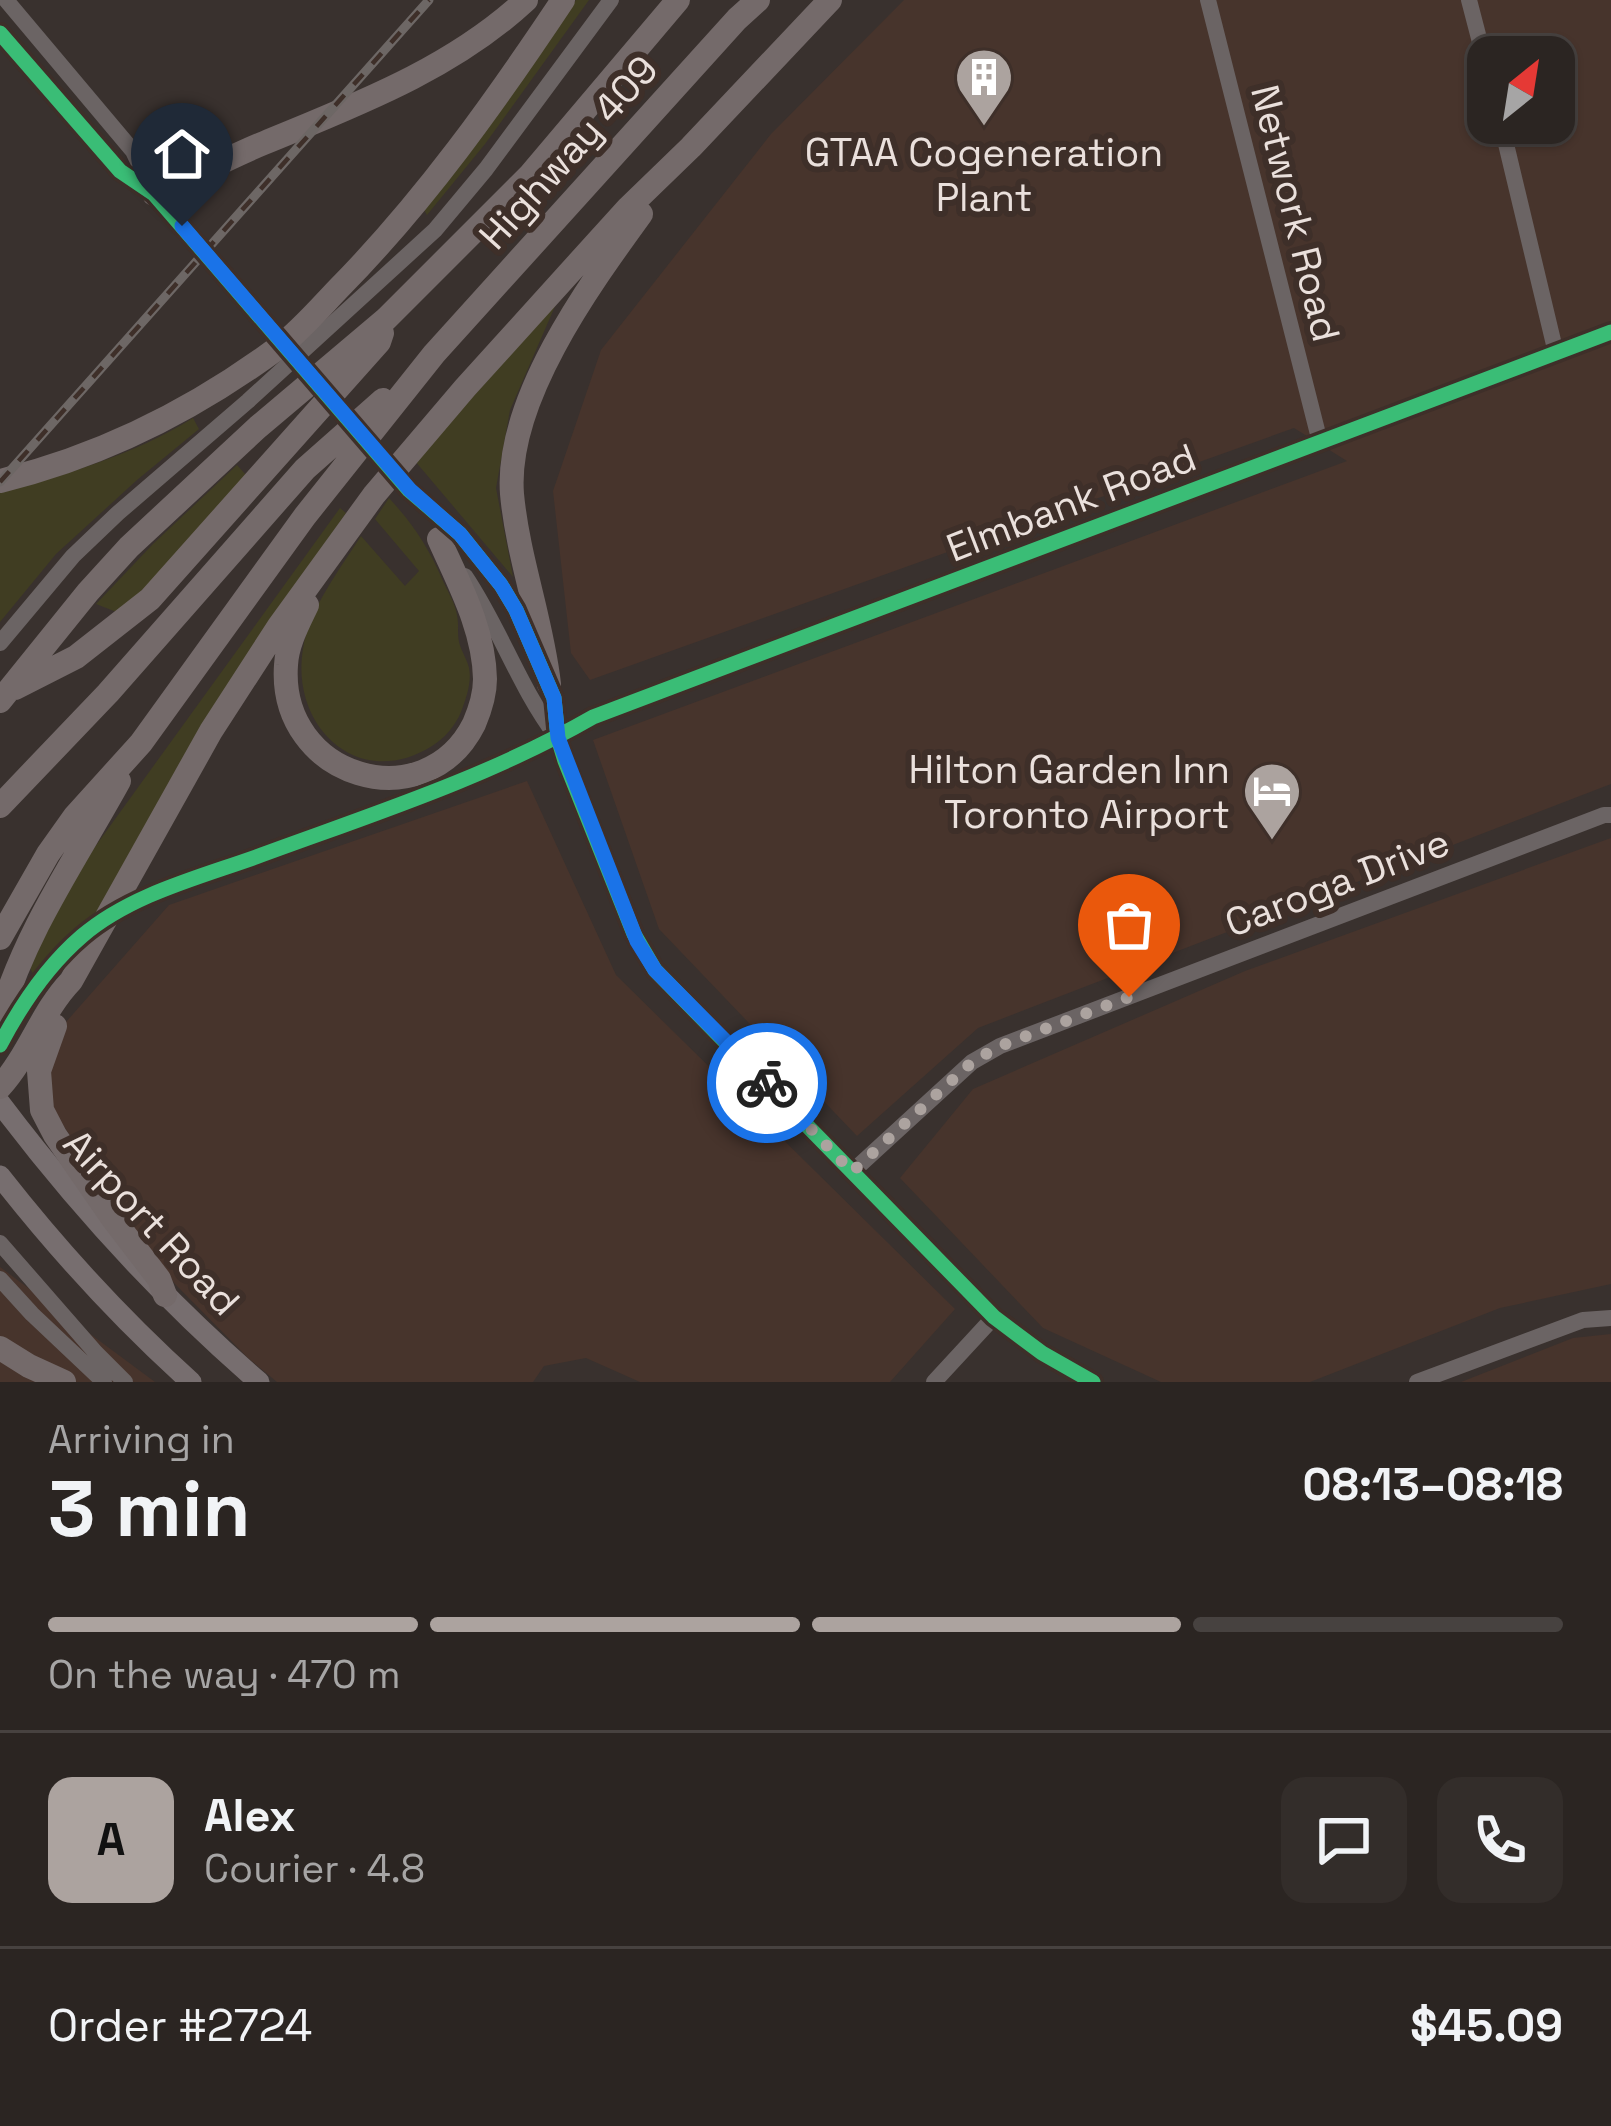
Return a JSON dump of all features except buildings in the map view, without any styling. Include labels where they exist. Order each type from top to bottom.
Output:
[{"type":"highway","points":[[154,194],[393,88],[447,58],[526,0]]},
{"type":"highway","points":[[0,481],[117,444],[199,402],[283,344],[356,271],[443,170],[562,0]]},
{"type":"highway","points":[[622,66],[634,34],[659,0]]},
{"type":"highway","name":"Highway 409","points":[[386,319],[530,176],[678,0]]},
{"type":"highway","points":[[622,66],[635,62],[701,0]]},
{"type":"highway","name":"Highway 409","points":[[434,354],[743,9],[758,0]]},
{"type":"highway","points":[[0,1087],[71,981],[211,731],[374,494],[628,208],[830,0]]},
{"type":"highway","points":[[549,685],[512,490],[521,422],[574,312],[691,147]]},
{"type":"highway","points":[[0,698],[76,657],[178,570],[379,342],[386,319]]},
{"type":"highway","points":[[0,698],[144,532],[386,319]]},
{"type":"highway","points":[[0,938],[75,816],[141,742],[305,516],[434,354]]},
{"type":"highway","points":[[2,806],[305,469],[434,354]]},
{"type":"highway","points":[[328,558],[287,656],[290,708],[309,743],[333,764],[358,774],[402,776],[452,752],[470,730],[484,694],[478,631],[440,539]]},
{"type":"highway","points":[[0,1017],[42,913],[141,742]]},
{"type":"highway","points":[[71,981],[69,998],[39,1071],[42,1110],[102,1203],[159,1279],[165,1295]]},
{"type":"highway","points":[[0,1348],[64,1382]]},
{"type":"main road","name":"Airport Road","points":[[0,1103],[71,1193],[165,1295],[260,1382]]},
{"type":"main road","name":"Airport Road","points":[[0,1176],[70,1262],[191,1382]]},
{"type":"street","points":[[6,0],[134,151],[154,194]]},
{"type":"street","points":[[0,643],[73,556],[118,513],[435,230],[611,0]]},
{"type":"street","name":"Network Road","points":[[1208,0],[1320,442]]},
{"type":"street","points":[[1469,0],[1478,36]]},
{"type":"street","points":[[0,33],[120,171],[154,194],[410,490],[460,534],[501,585],[549,685],[558,738],[634,934],[655,970],[994,1317],[1042,1353],[1094,1382]]},
{"type":"street","points":[[1506,144],[1556,353]]},
{"type":"street","name":"Elmbank Road","points":[[0,1045],[30,994],[81,937],[121,910],[427,796],[593,718],[1611,332]]},
{"type":"street","points":[[410,490],[477,593],[534,707],[558,738]]},
{"type":"street","name":"Caroga Drive","points":[[852,1172],[972,1062],[1000,1046],[1611,815]]},
{"type":"street","points":[[0,1243],[124,1382]]},
{"type":"street","points":[[0,1280],[104,1382]]},
{"type":"street","points":[[934,1382],[994,1317]]},
{"type":"street","points":[[1417,1382],[1583,1320],[1611,1318]]},
{"type":"shaded area","points":[[576,0],[589,0],[427,215],[424,210]]},
{"type":"shaded area","points":[[904,0],[1611,0],[1611,784],[978,1028],[857,1136],[659,929],[593,740],[1347,461],[1294,428],[590,680],[571,653],[553,491],[601,350],[771,134]]},
{"type":"shaded area","points":[[556,304],[510,410],[496,488],[513,577],[415,461]]},
{"type":"shaded area","points":[[193,418],[199,429],[56,554],[0,622],[0,493],[123,453]]},
{"type":"shaded area","points":[[237,465],[246,475],[173,560],[119,613],[96,604],[153,544]]},
{"type":"shaded area","points":[[389,498],[420,537],[451,598],[470,679],[459,717],[441,739],[405,758],[379,761],[356,756],[335,744],[319,726],[307,704],[303,649],[326,590],[361,536],[405,586],[419,571],[375,519]]},
{"type":"shaded area","points":[[340,508],[346,513],[234,677],[94,917],[33,974],[30,968],[52,920],[92,851]]},
{"type":"shaded area","points":[[527,781],[616,975],[955,1309],[890,1382],[640,1382],[586,1358],[544,1366],[533,1382],[277,1382],[175,1284],[139,1239],[51,1107],[50,1057],[66,1022],[169,905]]},
{"type":"shaded area","points":[[1611,838],[1611,1284],[1500,1308],[1310,1382],[1161,1382],[1043,1328],[900,1178],[973,1089],[1245,971]]},
{"type":"shaded area","points":[[0,1267],[155,1382],[0,1382]]},
{"type":"shaded area","points":[[1611,1334],[1611,1382],[1461,1382],[1573,1338]]},
{"type":"railway","points":[[0,482],[429,0]]},
{"type":"cycle path","points":[[0,33],[120,171],[154,194],[409,490],[460,534],[501,585],[554,698],[565,761],[634,934],[655,970],[994,1317],[1042,1353],[1093,1382]]},
{"type":"cycle path","points":[[0,1045],[57,960],[101,922],[143,899],[428,794],[512,759],[593,717],[1611,332]]},
{"type":"way so far","points":[[767,1083],[852,1172],[972,1062],[1000,1046],[1129,997]]},
{"type":"place","name":"GTAA Cogeneration Plant","points":[[984,128]]},
{"type":"place","name":"Hilton Garden Inn Toronto Airport","points":[[1272,842]]},
{"type":"route","points":[[182,226],[410,490],[460,534],[501,585],[554,698],[558,738],[637,941],[655,970],[767,1083]]}]
